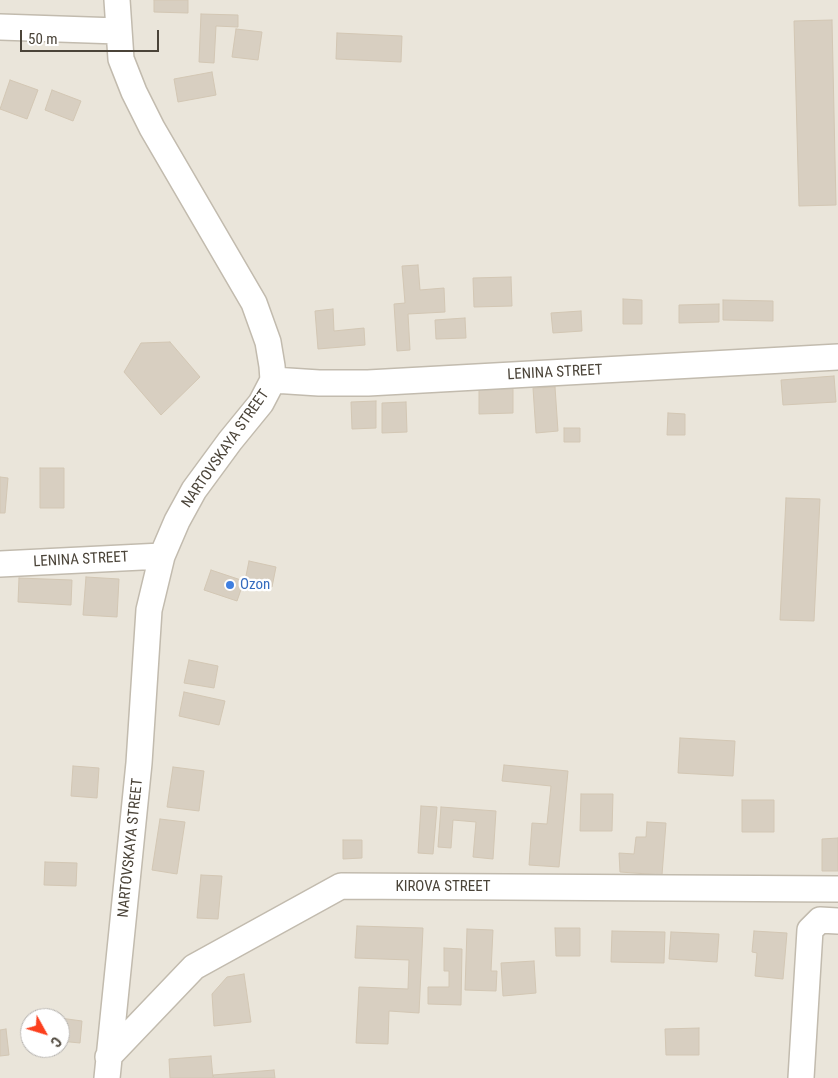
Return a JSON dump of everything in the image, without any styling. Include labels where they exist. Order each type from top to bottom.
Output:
[{"type":"street","name":"NARTOVSKAYA STREET","points":[[108,1068],[134,819],[149,610],[162,556],[177,521],[194,490],[261,402],[273,380],[268,342],[254,303],[152,128],[134,92],[121,59],[117,0]]},
{"type":"street","points":[[0,27],[118,31]]},
{"type":"street","name":"LENINA STREET","points":[[273,380],[319,383],[368,383],[838,357]]},
{"type":"street","name":"LENINA STREET","points":[[0,564],[162,556]]},
{"type":"street","name":"KIROVA STREET","points":[[108,1068],[194,967],[341,886],[838,889]]},
{"type":"street","points":[[801,1078],[810,930],[820,920],[838,921]]},
{"type":"shaded area","points":[[0,0],[838,0],[838,1078],[0,1078]]},
{"type":"building","points":[[154,0],[188,0],[188,13],[154,12]]},
{"type":"building","points":[[201,14],[238,15],[238,27],[216,26],[214,63],[199,62]]},
{"type":"building","points":[[832,20],[836,205],[799,206],[794,21]]},
{"type":"building","points":[[236,29],[262,32],[258,60],[232,57]]},
{"type":"building","points":[[337,33],[402,36],[401,62],[336,59]]},
{"type":"building","points":[[212,72],[216,95],[178,102],[174,79]]},
{"type":"building","points":[[10,80],[38,90],[27,119],[0,109]]},
{"type":"building","points":[[52,90],[81,101],[73,121],[45,110]]},
{"type":"building","points":[[418,265],[420,290],[444,288],[445,312],[408,314],[410,350],[397,351],[394,304],[405,303],[402,266]]},
{"type":"building","points":[[511,277],[512,306],[474,307],[473,278]]},
{"type":"building","points":[[623,299],[642,300],[642,324],[623,324]]},
{"type":"building","points":[[723,300],[773,301],[773,321],[723,320]]},
{"type":"building","points":[[719,304],[719,322],[679,323],[679,305]]},
{"type":"building","points":[[333,309],[334,331],[364,328],[365,345],[318,349],[315,311]]},
{"type":"building","points":[[581,311],[582,331],[553,333],[551,313]]},
{"type":"building","points":[[465,318],[466,338],[436,339],[435,320]]},
{"type":"building","points":[[170,342],[200,377],[161,415],[124,372],[141,343]]},
{"type":"building","points":[[834,376],[836,402],[783,405],[781,380]]},
{"type":"building","points":[[513,386],[513,413],[479,414],[479,387]]},
{"type":"building","points":[[555,387],[558,431],[536,433],[533,388]]},
{"type":"building","points":[[376,401],[376,428],[352,429],[351,402]]},
{"type":"building","points":[[406,402],[407,432],[382,433],[382,403]]},
{"type":"building","points":[[668,413],[685,414],[685,435],[667,435]]},
{"type":"building","points":[[564,428],[580,428],[580,442],[564,442]]},
{"type":"building","points":[[40,468],[64,468],[64,508],[40,508]]},
{"type":"building","points":[[0,477],[8,478],[5,513],[0,513]]},
{"type":"building","points":[[786,498],[820,499],[814,621],[780,620]]},
{"type":"building","points":[[249,561],[276,567],[272,587],[245,581]]},
{"type":"building","points":[[211,570],[244,581],[237,601],[204,590]]},
{"type":"building","points":[[86,577],[119,579],[117,617],[83,615]]},
{"type":"building","points":[[19,578],[72,580],[71,605],[18,602]]},
{"type":"building","points":[[189,660],[218,666],[214,688],[184,683]]},
{"type":"building","points":[[184,692],[225,701],[219,725],[179,716]]},
{"type":"building","points":[[680,738],[735,741],[733,776],[678,773]]},
{"type":"building","points":[[504,765],[568,771],[559,867],[529,865],[532,823],[547,824],[551,786],[502,781]]},
{"type":"building","points":[[73,766],[99,768],[97,798],[71,796]]},
{"type":"building","points":[[173,767],[204,771],[199,811],[167,807]]},
{"type":"building","points":[[581,794],[613,794],[612,831],[580,831]]},
{"type":"building","points":[[742,800],[774,800],[774,832],[742,832]]},
{"type":"building","points":[[421,806],[437,807],[433,854],[418,853]]},
{"type":"building","points":[[441,807],[496,811],[493,859],[473,857],[476,822],[453,820],[451,848],[438,847]]},
{"type":"building","points":[[160,819],[185,822],[177,874],[152,870]]},
{"type":"building","points":[[647,822],[666,823],[662,875],[620,872],[619,853],[634,854],[636,837],[646,837]]},
{"type":"building","points":[[838,838],[838,871],[822,871],[822,839]]},
{"type":"building","points":[[343,840],[362,840],[362,858],[343,859]]},
{"type":"building","points":[[45,862],[77,863],[76,886],[44,885]]},
{"type":"building","points":[[201,875],[222,876],[218,919],[197,918]]},
{"type":"building","points":[[357,926],[423,928],[419,1013],[389,1011],[388,1044],[356,1043],[359,987],[408,989],[409,960],[355,958]]},
{"type":"building","points":[[555,928],[580,928],[580,956],[556,956]]},
{"type":"building","points":[[467,929],[493,930],[491,971],[497,971],[496,991],[465,990]]},
{"type":"building","points":[[612,931],[665,932],[664,963],[611,962]]},
{"type":"building","points":[[754,931],[787,933],[783,979],[755,976],[757,953],[752,952]]},
{"type":"building","points":[[671,932],[719,934],[717,962],[669,959]]},
{"type":"building","points":[[444,948],[462,949],[461,1005],[428,1004],[428,987],[449,987],[449,971],[444,971]]},
{"type":"building","points":[[534,961],[536,993],[503,996],[501,963]]},
{"type":"building","points":[[244,974],[251,1022],[214,1026],[212,994],[227,977]]},
{"type":"building","points":[[70,1019],[82,1021],[80,1043],[70,1042]]},
{"type":"building","points":[[699,1028],[699,1055],[666,1055],[665,1029]]},
{"type":"building","points":[[6,1029],[9,1055],[0,1056],[0,1030]]},
{"type":"building","points":[[211,1056],[213,1078],[170,1078],[169,1059]]},
{"type":"building","points":[[274,1070],[275,1078],[214,1078],[213,1075]]},
{"type":"place","name":"Ozon","points":[[230,585]]}]
